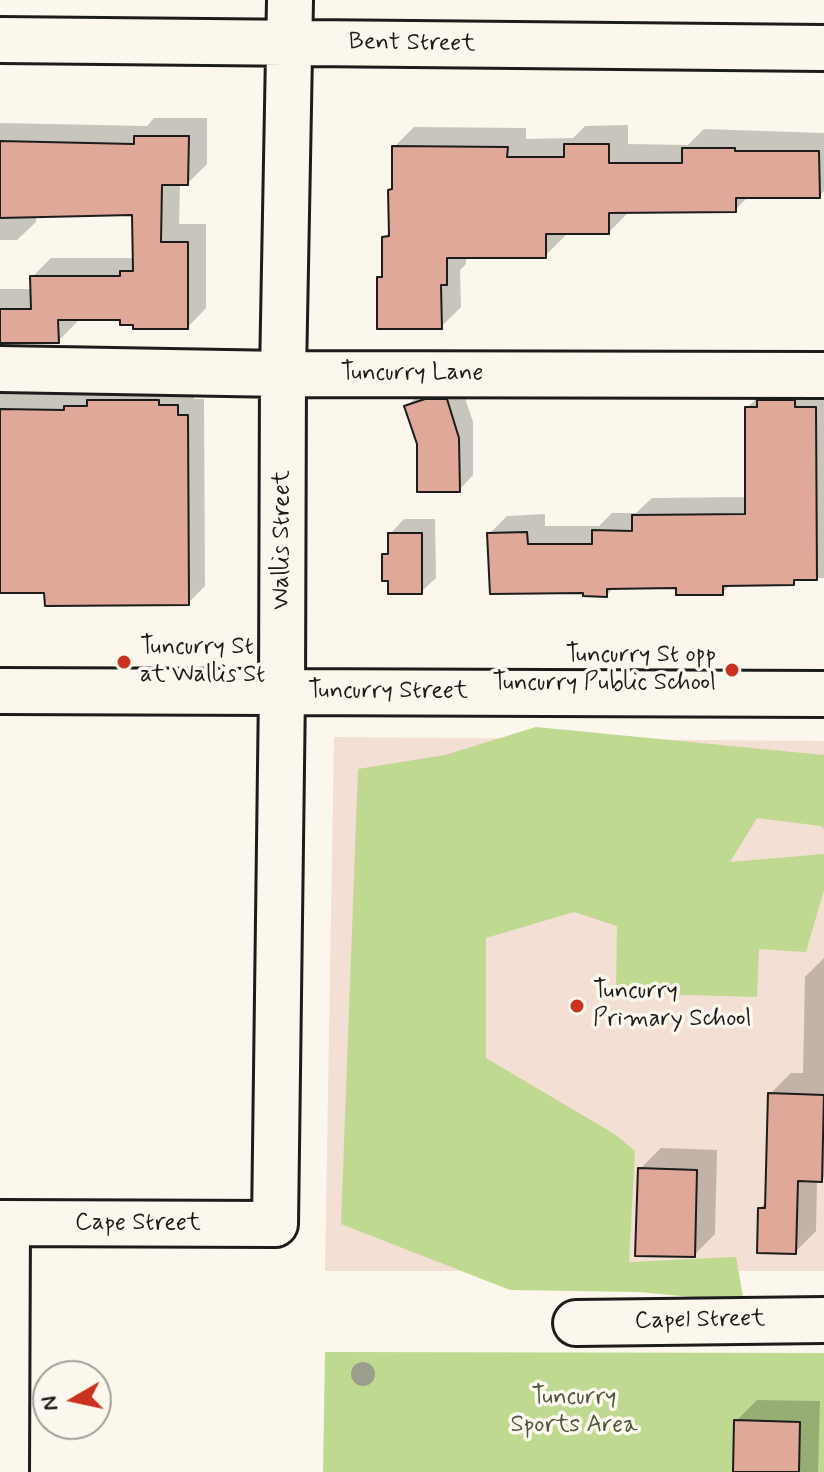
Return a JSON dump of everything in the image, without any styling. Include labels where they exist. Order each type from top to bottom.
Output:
[{"type":"street","name":"Wallis Street","points":[[275,1224],[283,374],[290,0]]},
{"type":"street","name":"Bent Street","points":[[0,40],[824,48]]},
{"type":"street","name":"Tuncurry Lane","points":[[0,369],[283,374],[824,375]]},
{"type":"street","name":"Tuncurry Street","points":[[0,691],[824,694]]},
{"type":"street","name":"Cape Street","points":[[3,1223],[275,1224]]},
{"type":"street","points":[[3,1223],[6,1472]]},
{"type":"street","name":"Capel Street","points":[[576,1323],[824,1320]]},
{"type":"shaded area","name":"Tuncurry Primary School","points":[[334,737],[824,741],[824,1271],[325,1271]]},
{"type":"green space","name":"Tuncurry Primary School","points":[[536,727],[824,755],[824,829],[821,826],[757,818],[730,862],[824,854],[824,890],[806,952],[759,949],[757,997],[616,993],[617,926],[574,912],[486,938],[486,1058],[616,1135],[635,1151],[629,1262],[736,1257],[744,1302],[639,1292],[510,1290],[341,1224],[358,769],[445,755]]},
{"type":"green space","name":"Tuncurry Sports Area","points":[[325,1352],[824,1353],[824,1472],[323,1472]]},
{"type":"building","points":[[134,136],[189,136],[188,185],[162,185],[161,242],[188,242],[188,329],[133,329],[133,325],[120,325],[120,320],[58,320],[59,343],[0,343],[0,309],[31,309],[30,276],[120,276],[120,271],[133,271],[132,215],[0,218],[0,141],[134,144]]},
{"type":"building","points":[[564,144],[609,144],[609,163],[682,163],[682,148],[819,151],[820,198],[736,198],[736,212],[609,213],[609,234],[546,234],[546,258],[447,258],[447,285],[441,285],[442,329],[377,329],[377,277],[382,277],[382,237],[389,236],[388,190],[392,189],[392,146],[508,147],[507,157],[564,157]]},
{"type":"building","points":[[425,399],[447,399],[459,438],[460,492],[417,492],[417,444],[404,406]]},
{"type":"building","points":[[87,400],[159,400],[159,405],[178,405],[178,415],[188,415],[189,605],[45,606],[44,593],[0,593],[0,409],[64,410],[64,406],[87,406]]},
{"type":"building","points":[[757,400],[795,400],[795,407],[816,407],[817,580],[794,580],[794,585],[723,586],[723,595],[676,595],[676,588],[607,589],[607,597],[583,596],[583,593],[490,594],[487,533],[527,532],[528,544],[592,544],[592,530],[632,531],[632,515],[745,514],[745,407],[757,407]]},
{"type":"building","points":[[388,533],[422,533],[422,594],[388,594],[388,581],[382,581],[382,554],[388,554]]},
{"type":"building","points":[[768,1093],[824,1095],[822,1182],[798,1181],[796,1254],[757,1253],[758,1208],[765,1208]]},
{"type":"building","points":[[638,1168],[697,1170],[695,1257],[635,1256]]},
{"type":"building","points":[[734,1420],[800,1422],[799,1472],[733,1472]]},
{"type":"place","name":"Tuncurry St at Wallis St","points":[[124,662]]},
{"type":"place","name":"Tuncurry St opp Tuncurry Public School","points":[[732,670]]},
{"type":"place","name":"Tuncurry Primary School","points":[[577,1006]]}]
